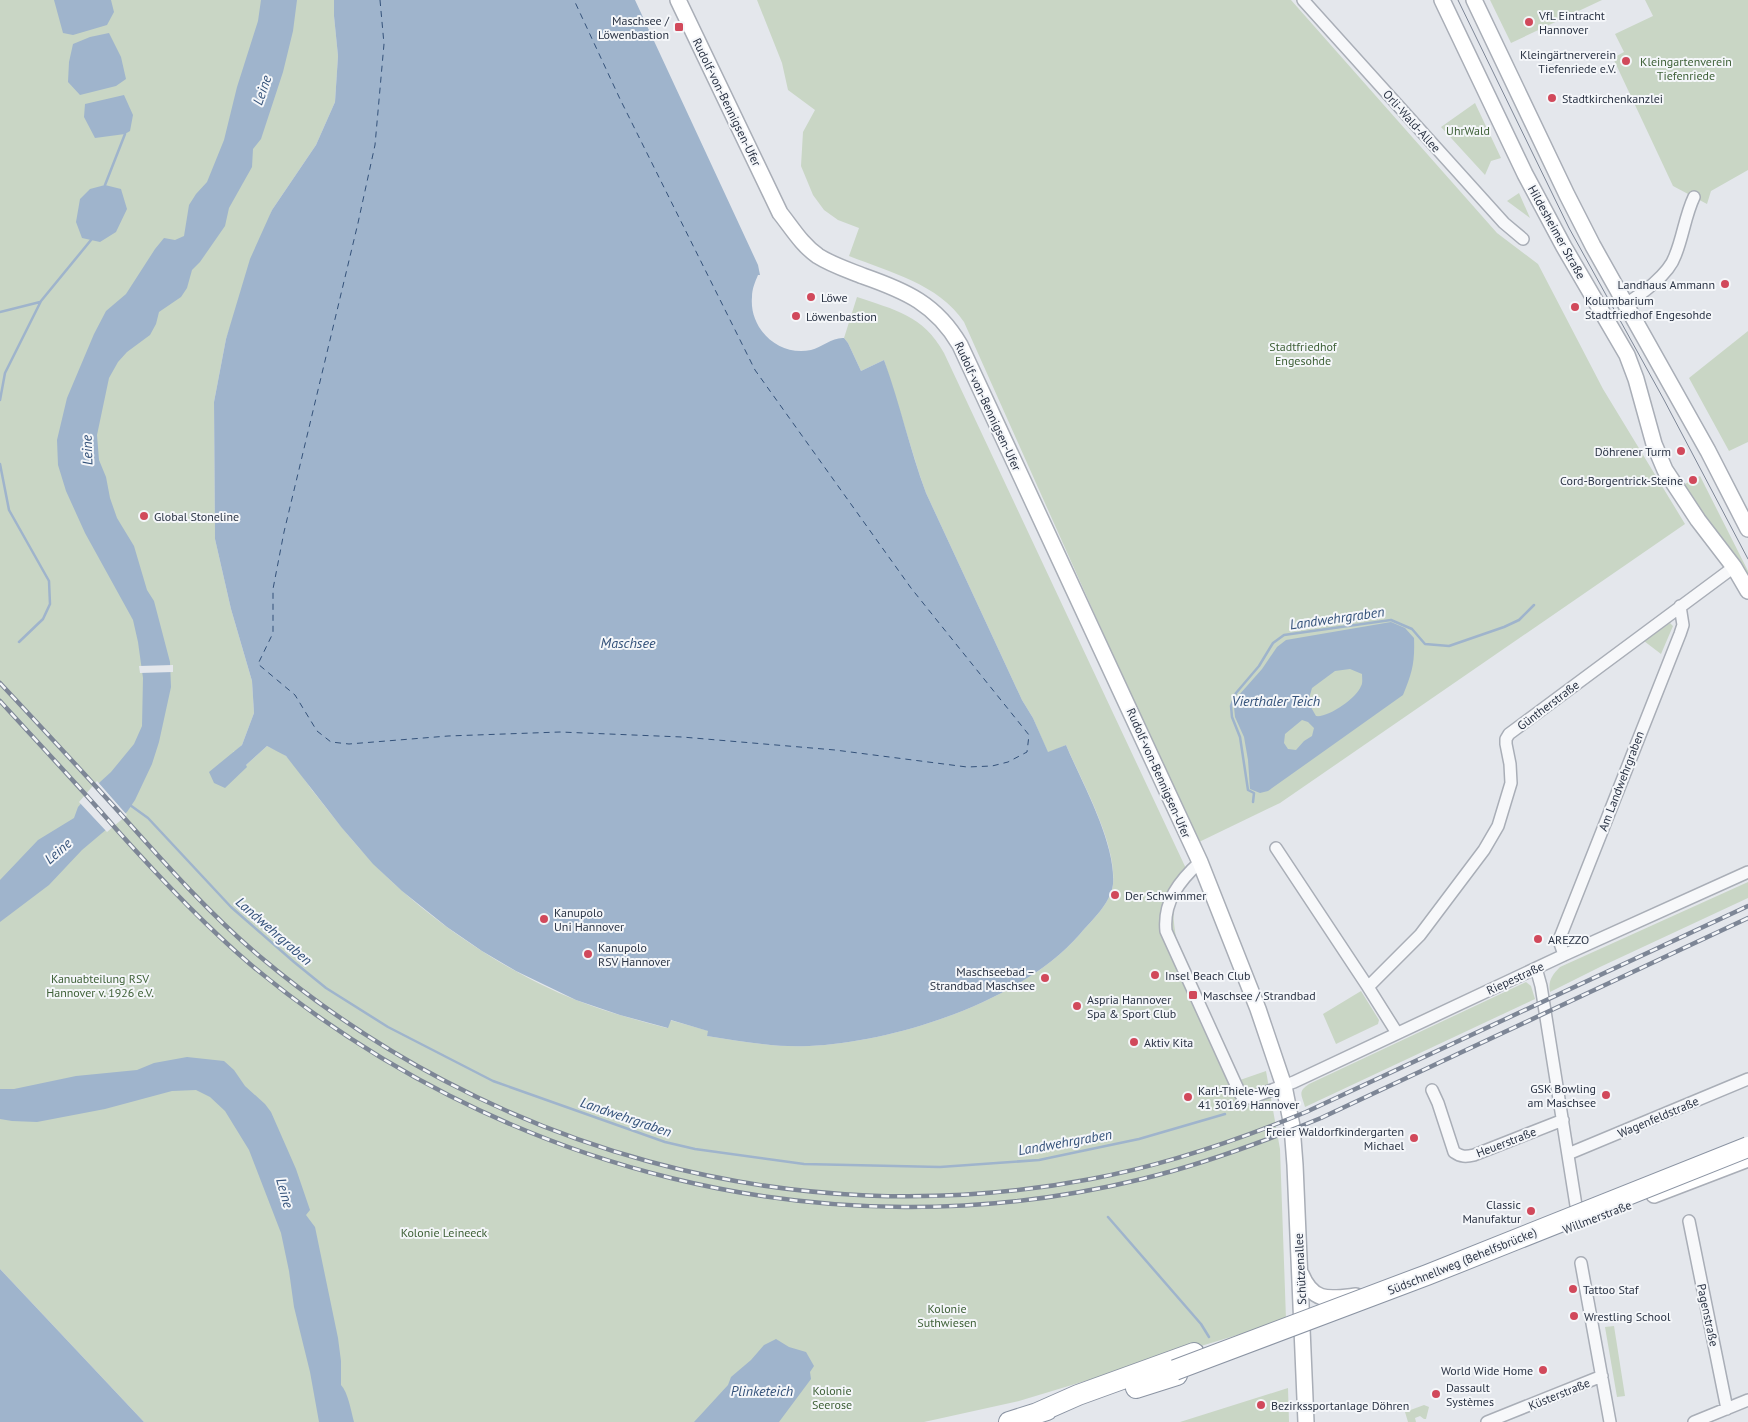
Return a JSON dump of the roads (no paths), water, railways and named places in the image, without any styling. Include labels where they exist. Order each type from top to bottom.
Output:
[{"type":"highway","name":"Südschnellweg (Behelfsbrücke)","points":[[1176,1372],[1427,1275],[1748,1147]]},
{"type":"highway","name":"Südschnellweg (Behelfsbrücke)","points":[[1176,1372],[1429,1280],[1748,1153]]},
{"type":"highway","points":[[1033,1418],[1078,1395],[1201,1350],[1256,1333],[1280,1332],[1303,1324]]},
{"type":"highway","points":[[1009,1422],[1033,1418],[1176,1372]]},
{"type":"main road","name":"Rudolf-von-Bennigsen-Ufer","points":[[678,0],[780,213],[802,242],[816,255],[831,263],[883,283],[917,299],[941,318],[950,328],[960,345],[1258,1009],[1284,1086],[1290,1117]]},
{"type":"main road","name":"Hildesheimer Straße","points":[[1442,0],[1538,200],[1627,355],[1636,378],[1654,444],[1665,470],[1693,512],[1734,567],[1748,591]]},
{"type":"main road","name":"Hildesheimer Straße","points":[[1474,0],[1567,195],[1748,529]]},
{"type":"main road","name":"Schützenallee","points":[[1290,1117],[1303,1324],[1306,1422]]},
{"type":"main road","name":"Willmerstraße","points":[[1303,1324],[1580,1224],[1748,1159]]},
{"type":"main road","points":[[1300,1273],[1304,1282],[1316,1296],[1328,1299],[1387,1293]]},
{"type":"street","name":"Orli-Wald-Allee","points":[[1304,0],[1504,223],[1523,239]]},
{"type":"street","points":[[1626,304],[1643,292],[1670,265],[1676,256],[1694,197]]},
{"type":"street","name":"Güntherstraße","points":[[1368,987],[1420,936],[1484,850],[1498,826],[1511,783],[1506,744],[1509,734],[1734,567]]},
{"type":"street","name":"Am Landwehrgraben","points":[[1564,955],[1559,940],[1680,634],[1683,625],[1680,606]]},
{"type":"street","points":[[1276,848],[1397,1033]]},
{"type":"street","points":[[1195,866],[1175,890],[1169,902],[1165,921],[1166,931],[1242,1095],[1250,1098],[1284,1086]]},
{"type":"street","name":"Riepestraße","points":[[1284,1086],[1564,955],[1748,872]]},
{"type":"street","points":[[1536,968],[1541,986],[1580,1224]]},
{"type":"street","name":"Wagenfeldstraße","points":[[1568,1154],[1748,1079]]},
{"type":"street","name":"Heuerstraße","points":[[1432,1090],[1441,1110],[1454,1152],[1459,1156],[1474,1155],[1563,1120]]},
{"type":"street","name":"Pagenstraße","points":[[1689,1221],[1728,1409]]},
{"type":"street","points":[[1581,1264],[1610,1422]]},
{"type":"street","name":"Küsterstraße","points":[[1487,1422],[1602,1376]]},
{"type":"street","points":[[1694,1422],[1748,1400]]},
{"type":"water","points":[[54,0],[111,0],[114,12],[107,25],[73,35],[63,33]]},
{"type":"water","name":"Leine","points":[[261,0],[297,0],[293,31],[283,72],[261,139],[253,149],[252,167],[229,208],[225,226],[200,262],[192,270],[187,288],[181,297],[159,312],[156,324],[150,335],[127,352],[118,362],[109,378],[97,435],[99,460],[106,477],[110,498],[117,518],[134,546],[147,590],[154,601],[170,662],[171,687],[159,742],[152,764],[135,800],[127,812],[82,850],[49,885],[0,922],[0,880],[38,840],[74,818],[78,807],[134,744],[142,726],[143,678],[133,620],[85,533],[66,491],[58,465],[57,440],[67,398],[94,334],[106,311],[126,294],[164,238],[175,240],[184,236],[189,205],[207,182],[224,140],[237,87],[258,21]]},
{"type":"water","name":"Maschsee","points":[[334,0],[635,0],[758,265],[760,275],[758,275],[753,288],[752,297],[752,309],[755,320],[768,338],[777,345],[788,349],[799,351],[811,350],[836,339],[844,338],[861,371],[884,360],[926,493],[1022,700],[1033,718],[1048,752],[1066,745],[1097,813],[1109,850],[1112,868],[1112,891],[1100,911],[1055,958],[1025,979],[992,998],[955,1014],[880,1036],[843,1043],[809,1046],[758,1044],[707,1036],[708,1031],[671,1020],[668,1028],[620,1015],[576,1000],[516,971],[447,927],[402,891],[373,864],[342,828],[286,756],[267,746],[225,788],[214,783],[209,772],[242,745],[254,713],[252,681],[231,609],[215,539],[214,402],[226,339],[250,259],[272,210],[316,145],[335,102],[338,56]]},
{"type":"water","points":[[109,33],[121,57],[126,79],[116,86],[80,95],[68,82],[69,62],[73,44],[90,37]]},
{"type":"water","points":[[124,95],[133,115],[130,131],[125,134],[95,138],[84,117],[85,104]]},
{"type":"water","points":[[105,185],[121,189],[127,209],[116,232],[100,242],[82,238],[76,222],[80,199],[90,189]]},
{"type":"water","name":"Vierthaler Teich","points":[[1391,622],[1405,628],[1414,638],[1412,668],[1403,695],[1268,791],[1260,793],[1250,789],[1244,737],[1235,717],[1234,707],[1239,695],[1262,669],[1277,647],[1286,640]],"holes":[[[1350,669],[1362,674],[1362,683],[1358,691],[1334,711],[1316,716],[1308,702],[1312,688],[1335,671]],[[1302,720],[1308,722],[1314,728],[1312,736],[1304,741],[1296,750],[1288,749],[1284,743],[1285,734]]]},
{"type":"water","name":"Leine","points":[[187,1057],[224,1061],[271,1112],[296,1169],[310,1210],[306,1215],[315,1227],[338,1338],[341,1361],[341,1385],[347,1397],[354,1422],[319,1422],[310,1372],[294,1307],[281,1233],[249,1150],[225,1111],[210,1097],[196,1090],[172,1091],[105,1109],[37,1122],[0,1119],[0,1089],[14,1089],[76,1076],[137,1070],[154,1063]]},
{"type":"water","points":[[0,1269],[144,1422],[0,1422]]},
{"type":"water","name":"Plinketeich","points":[[776,1339],[789,1347],[806,1352],[814,1366],[810,1372],[811,1379],[779,1422],[694,1422],[728,1385],[731,1377],[751,1360],[764,1345]]},
{"type":"waterway","points":[[105,185],[125,134]]},
{"type":"waterway","points":[[0,400],[5,373],[41,301],[91,240]]},
{"type":"waterway","points":[[0,312],[40,302]]},
{"type":"waterway","points":[[0,464],[9,510],[49,581],[50,604],[43,619],[19,642]]},
{"type":"waterway","name":"Landwehrgraben","points":[[1253,802],[1254,793],[1248,790],[1240,737],[1232,717],[1231,706],[1236,693],[1259,666],[1273,643],[1284,635],[1391,620],[1412,629],[1425,644],[1449,646],[1519,620],[1534,605]]},
{"type":"waterway","name":"Landwehrgraben","points":[[130,805],[148,818],[231,907],[326,988],[388,1027],[493,1081],[665,1142],[695,1149],[804,1164],[940,1167],[1039,1160],[1139,1139],[1225,1114]]},
{"type":"waterway","points":[[1108,1217],[1201,1324],[1209,1337]]},
{"type":"tram line","points":[[1458,0],[1569,228],[1663,398],[1748,559]]},
{"type":"railway","points":[[0,683],[206,907],[258,955],[348,1023],[444,1080],[544,1127],[649,1162],[757,1185],[867,1195],[979,1194],[1091,1179],[1146,1167],[1227,1142],[1306,1112],[1748,906]]},
{"type":"railway","points":[[0,701],[198,916],[250,964],[347,1036],[450,1096],[558,1143],[671,1178],[787,1199],[905,1207],[1023,1200],[1142,1179],[1188,1167],[1255,1144],[1321,1118],[1748,918]]},
{"type":"place","name":"VfL Eintracht Hannover","points":[[1529,22]]},
{"type":"place","name":"Maschsee / Löwenbastion","points":[[679,27]]},
{"type":"place","name":"Kleingärtnerverein Tiefenriede e.V.","points":[[1626,61]]},
{"type":"place","name":"Stadtkirchenkanzlei","points":[[1552,98]]},
{"type":"place","name":"Landhaus Ammann","points":[[1725,284]]},
{"type":"place","name":"Löwe","points":[[811,297]]},
{"type":"place","name":"Kolumbarium Stadtfriedhof Engesohde","points":[[1575,307]]},
{"type":"place","name":"Löwenbastion","points":[[796,316]]},
{"type":"place","name":"Döhrener Turm","points":[[1681,451]]},
{"type":"place","name":"Cord-Borgentrick-Steine","points":[[1693,480]]},
{"type":"place","name":"Global Stoneline","points":[[144,516]]},
{"type":"place","name":"Der Schwimmer","points":[[1115,895]]},
{"type":"place","name":"Kanupolo Uni Hannover","points":[[544,919]]},
{"type":"place","name":"AREZZO","points":[[1538,939]]},
{"type":"place","name":"Kanupolo RSV Hannover","points":[[588,954]]},
{"type":"place","name":"Insel Beach Club","points":[[1155,975]]},
{"type":"place","name":"Maschseebad – Strandbad Maschsee","points":[[1045,978]]},
{"type":"place","name":"Maschsee / Strandbad","points":[[1193,995]]},
{"type":"place","name":"Aspria Hannover Spa & Sport Club","points":[[1077,1006]]},
{"type":"place","name":"Aktiv Kita","points":[[1134,1042]]},
{"type":"place","name":"GSK Bowling am Maschsee","points":[[1606,1095]]},
{"type":"place","name":"Karl-Thiele-Weg 41 30169 Hannover","points":[[1188,1097]]},
{"type":"place","name":"Freier Waldorfkindergarten Michael","points":[[1414,1138]]},
{"type":"place","name":"Classic Manufaktur","points":[[1531,1211]]},
{"type":"place","name":"Tattoo Staf","points":[[1573,1289]]},
{"type":"place","name":"Wrestling School","points":[[1574,1316]]},
{"type":"place","name":"World Wide Home","points":[[1543,1370]]},
{"type":"place","name":"Dassault Systèmes","points":[[1436,1394]]},
{"type":"place","name":"Bezirkssportanlage Döhren","points":[[1261,1405]]},
{"type":"park label","name":"Kleingartenverein Tiefenriede","points":[[1686,68]]},
{"type":"park label","name":"UhrWald","points":[[1468,130]]},
{"type":"park label","name":"Stadtfriedhof Engesohde","points":[[1303,353]]},
{"type":"park label","name":"Kanuabteilung RSV Hannover v. 1926 e.V.","points":[[100,985]]},
{"type":"park label","name":"Kolonie Leineeck","points":[[444,1232]]},
{"type":"park label","name":"Kolonie Suthwiesen","points":[[947,1315]]},
{"type":"park label","name":"Kolonie Seerose","points":[[832,1397]]}]
